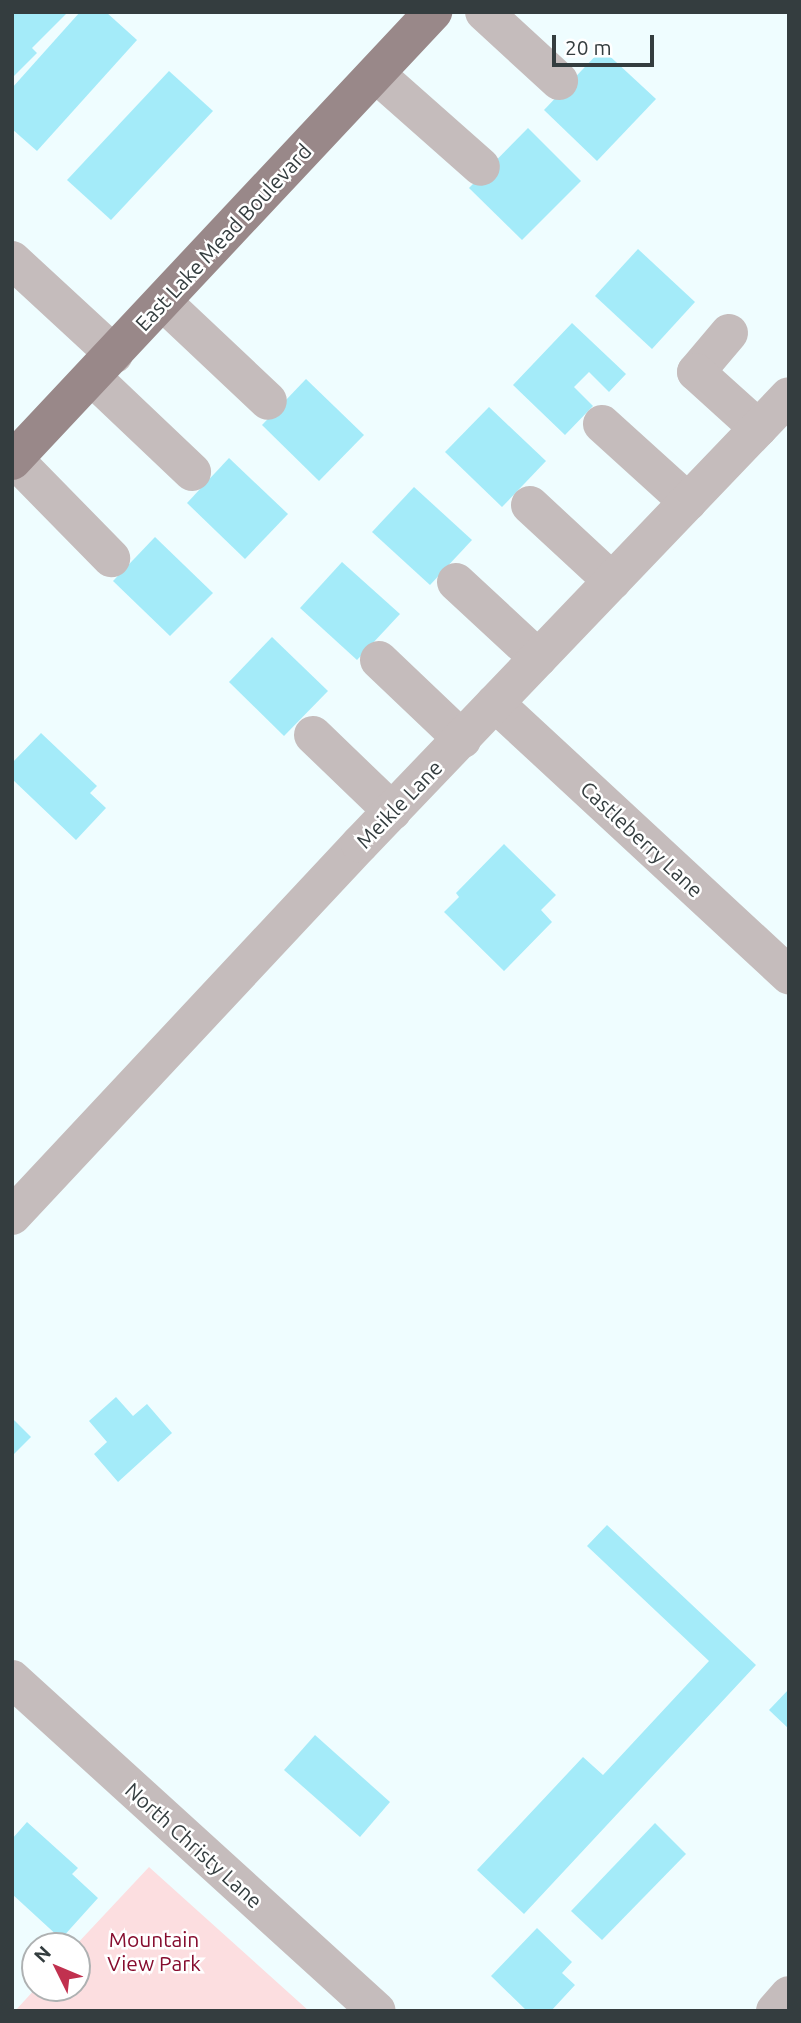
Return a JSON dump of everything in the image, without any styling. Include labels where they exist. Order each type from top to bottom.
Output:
[{"type":"main road","name":"East Lake Mead Boulevard","points":[[13,460],[433,12]]},
{"type":"street","points":[[484,12],[559,81]]},
{"type":"street","points":[[376,74],[481,167]]},
{"type":"street","points":[[12,260],[192,472]]},
{"type":"street","points":[[163,302],[268,401]]},
{"type":"street","points":[[729,333],[696,372],[758,428]]},
{"type":"street","name":"Meikle Lane","points":[[12,1216],[392,811],[789,396]]},
{"type":"street","points":[[602,424],[688,502]]},
{"type":"street","points":[[13,460],[111,558]]},
{"type":"street","points":[[530,505],[612,581]]},
{"type":"street","points":[[456,582],[538,658]]},
{"type":"street","points":[[379,660],[462,739]]},
{"type":"street","name":"Castleberry Lane","points":[[495,704],[789,975]]},
{"type":"street","points":[[313,735],[392,811]]},
{"type":"street","name":"North Christy Lane","points":[[12,1679],[377,2011]]},
{"type":"street","points":[[775,2011],[789,1995]]},
{"type":"green space","name":"Mountain View Park","points":[[149,1867],[309,2011],[15,2011],[23,2002],[91,2002],[91,1932],[88,1932]]},
{"type":"building","points":[[12,12],[68,12],[32,48],[37,53],[12,78]]},
{"type":"building","points":[[80,12],[106,12],[137,40],[37,151],[12,129],[12,88]]},
{"type":"building","points":[[602,49],[656,99],[597,161],[544,110]]},
{"type":"building","points":[[169,71],[213,111],[111,220],[67,180]]},
{"type":"building","points":[[528,128],[581,181],[522,240],[469,188]]},
{"type":"building","points":[[638,249],[695,302],[652,349],[595,296]]},
{"type":"building","points":[[572,323],[626,374],[609,392],[589,372],[574,387],[593,406],[565,435],[513,385]]},
{"type":"building","points":[[306,379],[364,435],[319,481],[262,425]]},
{"type":"building","points":[[489,407],[546,461],[502,507],[445,452]]},
{"type":"building","points":[[229,458],[288,514],[245,559],[187,503]]},
{"type":"building","points":[[414,487],[472,540],[430,585],[372,532]]},
{"type":"building","points":[[155,537],[213,593],[170,636],[113,581]]},
{"type":"building","points":[[342,562],[400,614],[357,660],[300,608]]},
{"type":"building","points":[[272,637],[328,691],[284,736],[229,682]]},
{"type":"building","points":[[41,733],[97,786],[90,793],[106,808],[76,840],[12,779],[12,763]]},
{"type":"building","points":[[504,844],[556,895],[541,910],[552,922],[504,971],[444,912],[459,897],[456,893]]},
{"type":"building","points":[[116,1397],[133,1416],[147,1404],[172,1433],[118,1482],[94,1454],[107,1442],[89,1421]]},
{"type":"building","points":[[12,1418],[31,1437],[12,1456]]},
{"type":"building","points":[[607,1525],[756,1665],[524,1914],[477,1870],[583,1757],[603,1775],[709,1661],[587,1546]]},
{"type":"building","points":[[789,1689],[789,1729],[769,1710]]},
{"type":"building","points":[[315,1735],[390,1802],[360,1837],[284,1770]]},
{"type":"building","points":[[27,1822],[78,1868],[72,1874],[98,1898],[67,1932],[53,1932],[12,1894],[12,1839]]},
{"type":"building","points":[[655,1823],[686,1854],[602,1940],[571,1911]]},
{"type":"building","points":[[537,1928],[572,1962],[562,1973],[575,1985],[551,2011],[527,2011],[491,1976]]}]
